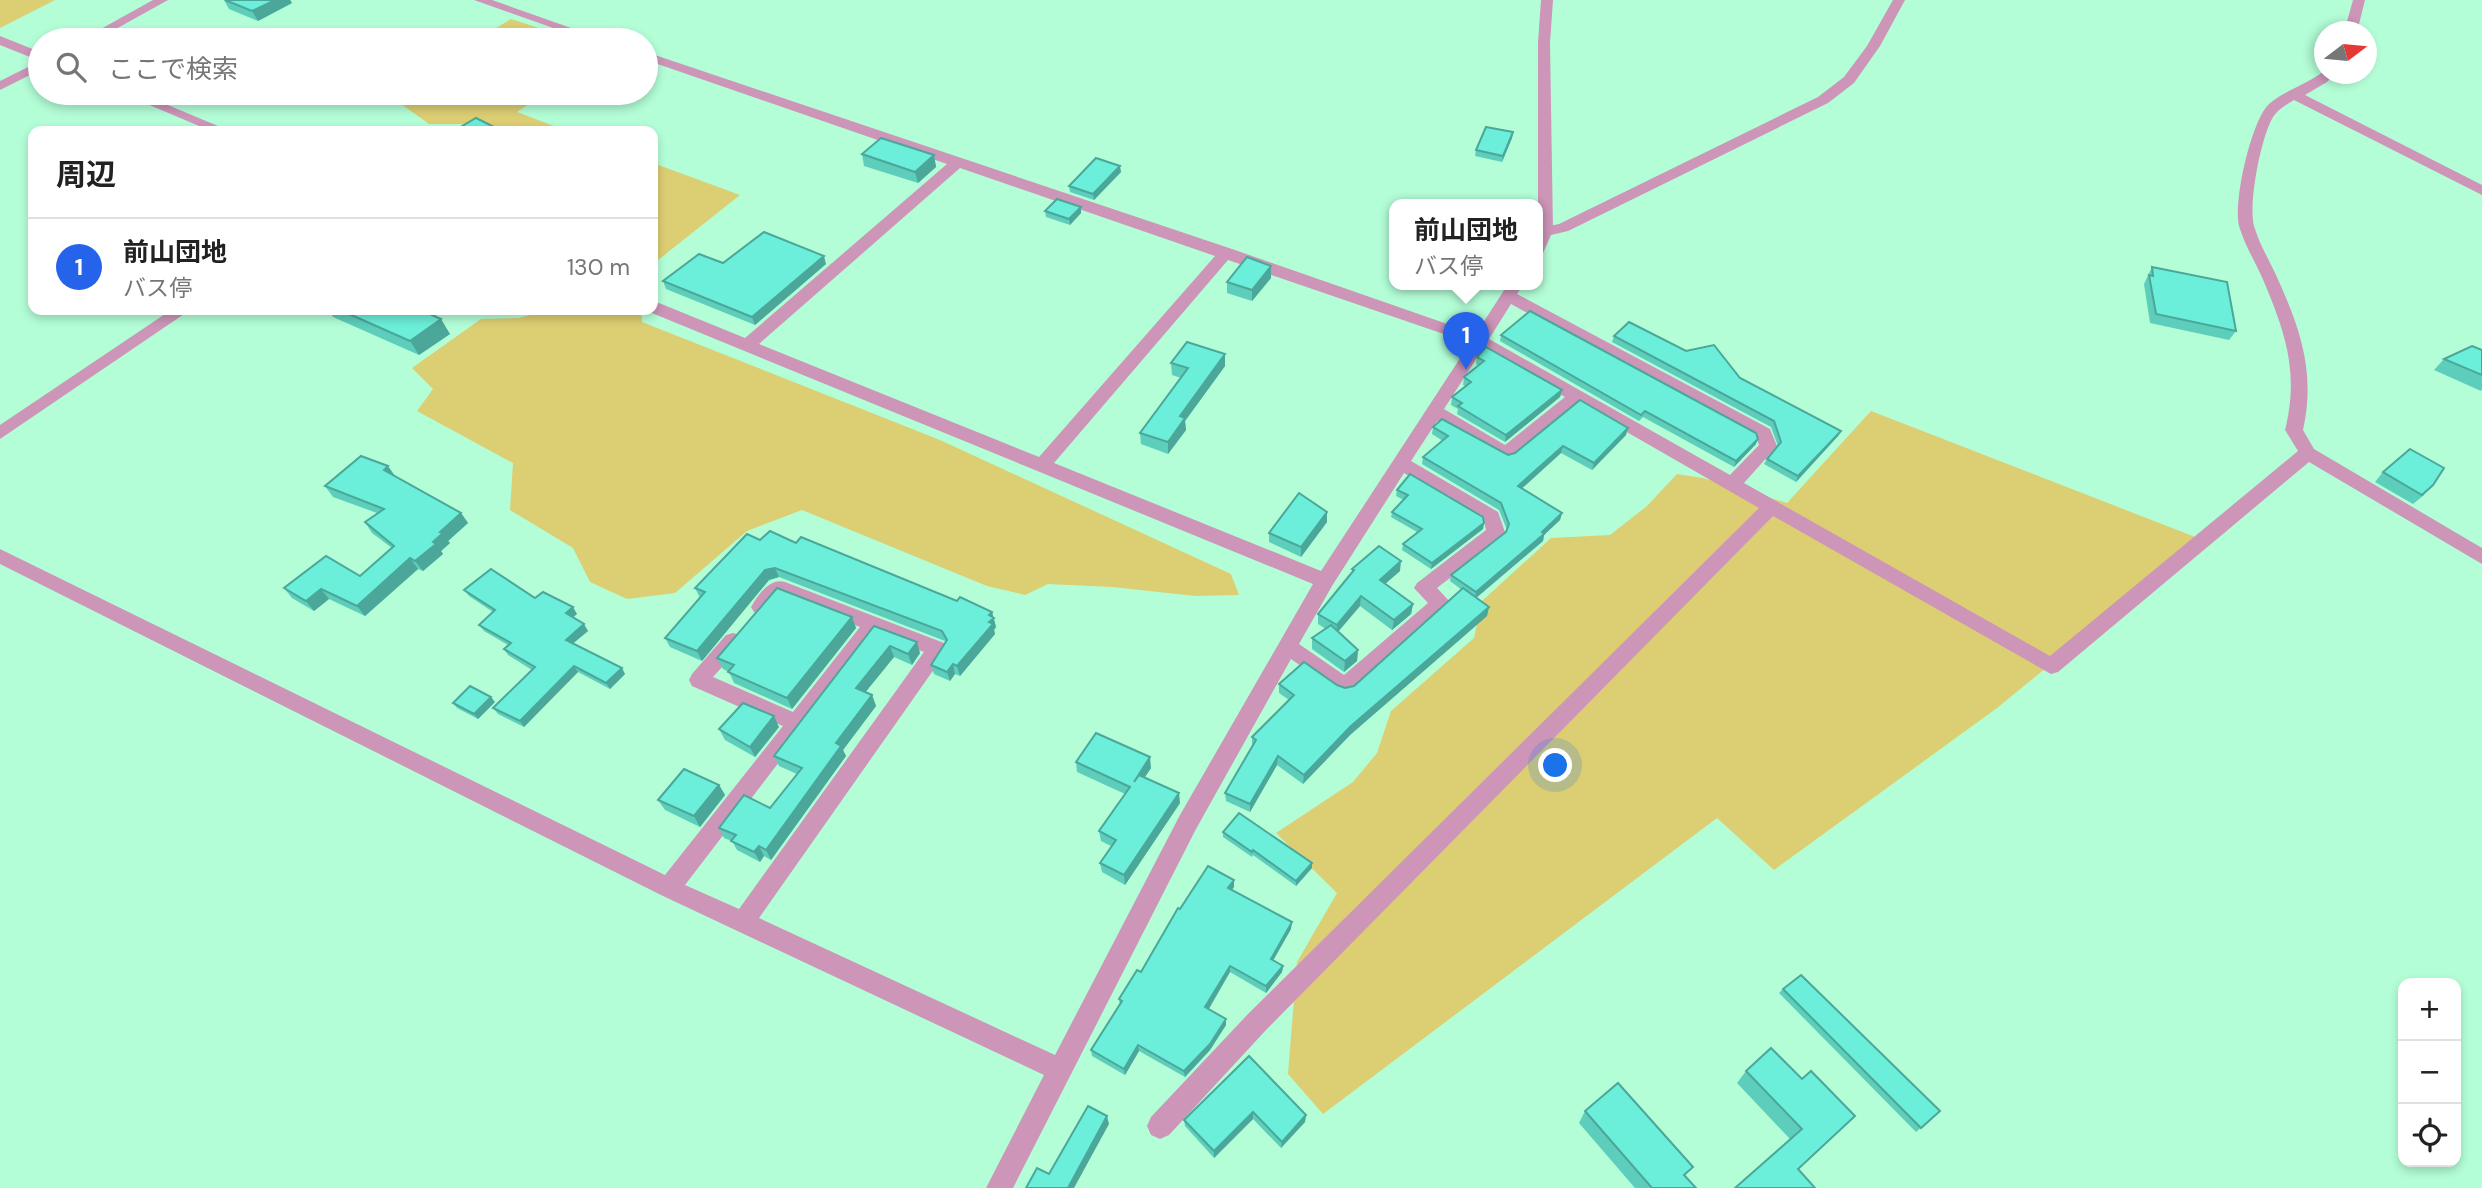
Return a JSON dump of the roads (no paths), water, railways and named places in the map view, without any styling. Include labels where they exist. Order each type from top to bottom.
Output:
[{"type":"street","points":[[110,28],[162,0]]},
{"type":"street","points":[[480,0],[563,28]]},
{"type":"street","points":[[1543,236],[1544,43],[1547,0]]},
{"type":"street","points":[[1545,231],[1563,228],[1823,100],[1849,79],[1873,46],[1899,0]]},
{"type":"street","points":[[2353,21],[2359,0]]},
{"type":"street","points":[[0,40],[28,52]]},
{"type":"street","points":[[658,60],[1227,252],[1478,340],[2051,666],[2308,453]]},
{"type":"street","points":[[0,86],[28,71]]},
{"type":"street","points":[[2314,84],[2274,107],[2263,122],[2245,213],[2247,227],[2290,331],[2302,377],[2301,411],[2294,430],[2308,453],[2482,556]]},
{"type":"street","points":[[2296,96],[2482,191]]},
{"type":"street","points":[[158,105],[210,126]]},
{"type":"street","points":[[747,345],[959,161]]},
{"type":"street","points":[[1042,466],[1227,252]]},
{"type":"street","points":[[999,1188],[1188,822],[1325,581],[1512,290],[1764,433],[1768,446],[1731,485]]},
{"type":"street","points":[[658,309],[1325,581]]},
{"type":"street","points":[[0,433],[175,315]]},
{"type":"street","points":[[1434,411],[1506,454],[1577,396]]},
{"type":"street","points":[[1289,647],[1345,686],[1441,603],[1424,588],[1496,532],[1493,517],[1402,464]]},
{"type":"street","points":[[1160,1126],[1256,1022],[1770,508]]},
{"type":"street","points":[[0,556],[669,888],[1061,1070]]},
{"type":"street","points":[[743,922],[937,649],[778,587],[699,680],[797,723]]},
{"type":"street","points":[[669,888],[874,624]]},
{"type":"place","name":"前山団地","points":[[1466,370]]}]
